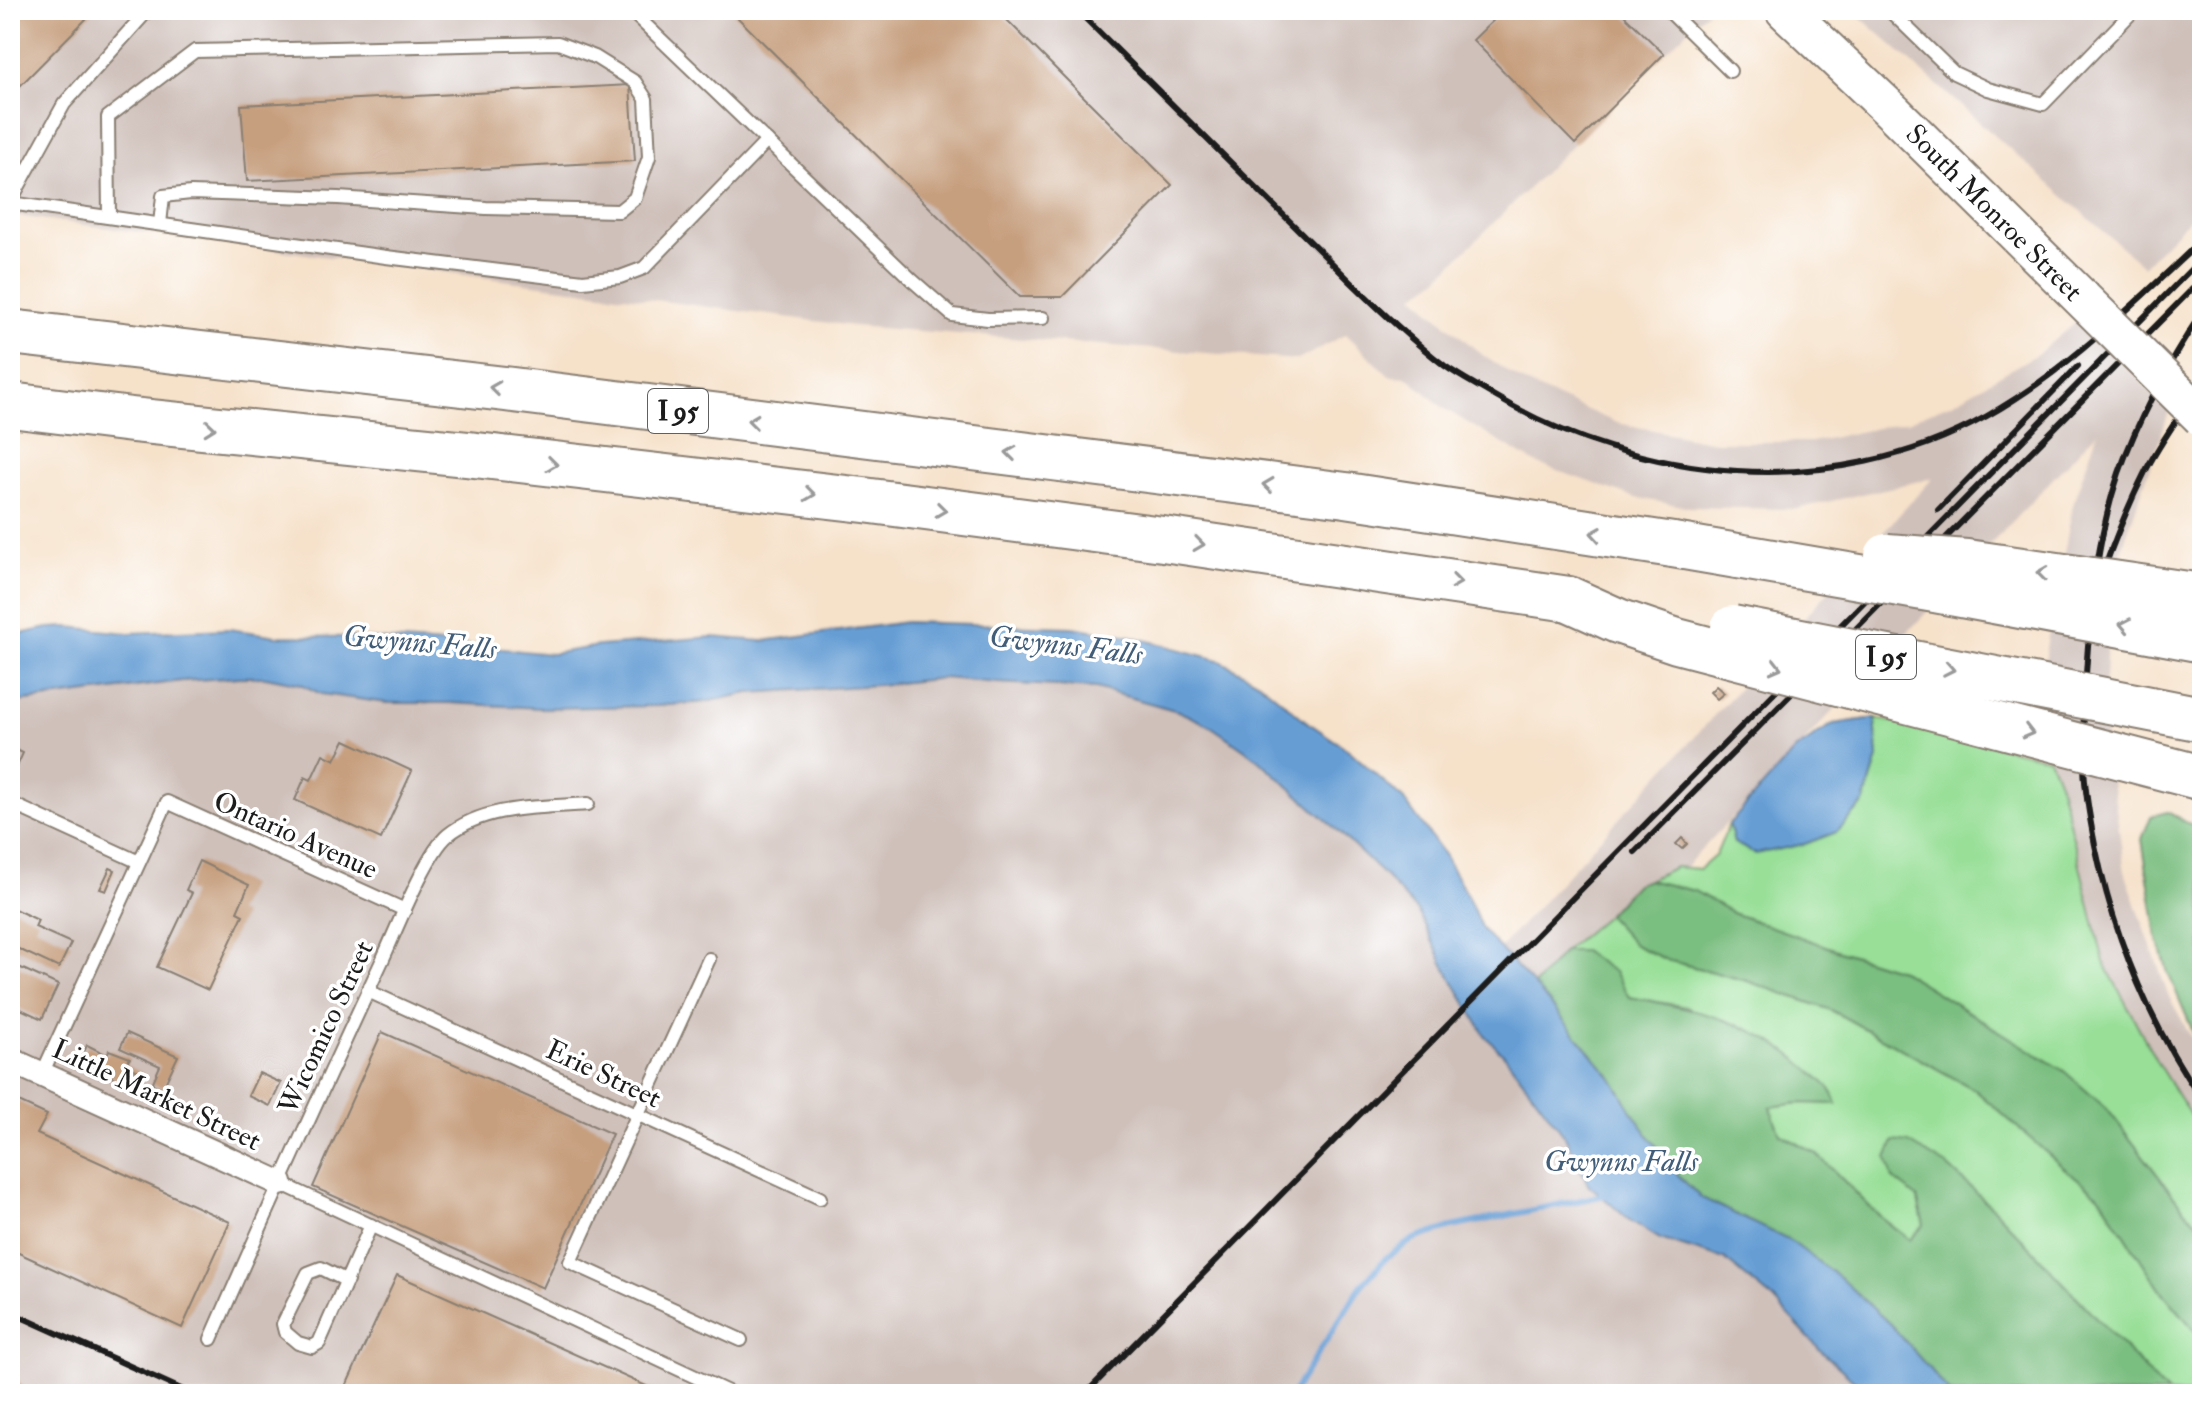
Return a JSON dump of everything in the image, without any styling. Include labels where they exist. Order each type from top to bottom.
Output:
[{"type":"highway","name":"I 95","points":[[10,332],[505,389],[1346,495],[1673,545],[2202,640]]},
{"type":"highway","name":"I 95","points":[[10,405],[864,500],[1163,539],[1569,599],[1899,659],[2202,719]]},
{"type":"highway","points":[[10,420],[132,420]]},
{"type":"highway","points":[[1673,545],[1967,562],[2202,596]]},
{"type":"highway","points":[[1569,599],[1618,621],[1677,641],[2202,778]]},
{"type":"main road","name":"South Monroe Street","points":[[1785,10],[1902,104],[2202,384]]},
{"type":"main road","name":"South Monroe Street","points":[[1821,10],[1902,104],[2202,417]]},
{"type":"street","name":"Little Market Street","points":[[10,1060],[280,1183]]},
{"type":"lane","points":[[148,10],[64,104],[10,202],[386,257],[583,281],[620,277],[644,268],[767,141]]},
{"type":"lane","points":[[630,10],[952,315],[988,319],[1043,318]]},
{"type":"lane","points":[[1668,10],[1730,71]]},
{"type":"lane","points":[[1889,10],[1954,73],[1988,89],[2043,104],[2134,10]]},
{"type":"lane","points":[[109,217],[108,117],[195,51],[558,43],[595,57],[635,82],[646,99],[649,157],[635,198],[619,211],[486,208],[338,198],[191,193],[163,196],[160,224]]},
{"type":"lane","name":"Ontario Avenue","points":[[139,862],[167,802],[405,910]]},
{"type":"lane","points":[[10,803],[139,862],[42,1074]]},
{"type":"lane","name":"Wicomico Street","points":[[211,1339],[405,910],[445,837],[467,821],[500,811],[588,804]]},
{"type":"lane","points":[[709,959],[570,1262],[741,1340]]},
{"type":"lane","name":"Erie Street","points":[[368,991],[820,1198]]},
{"type":"lane","points":[[280,1183],[732,1394]]},
{"type":"lane","points":[[347,1281],[321,1268],[308,1273],[283,1324],[285,1332],[298,1343],[312,1347],[319,1343],[347,1281],[371,1225]]},
{"type":"shaded area","points":[[10,10],[1708,10],[1436,280],[1414,295],[1485,357],[1527,384],[1617,423],[1714,442],[1812,442],[1909,421],[1954,402],[2039,353],[2077,321],[2170,409],[2122,548],[2108,620],[2103,717],[2125,872],[2168,995],[2202,1056],[2202,1152],[2095,975],[2049,797],[2046,647],[2074,500],[2098,431],[1505,1055],[1565,1136],[1588,1184],[1628,1219],[1660,1239],[1724,1259],[1774,1300],[1819,1349],[1871,1394],[10,1394],[10,703],[182,681],[239,677],[266,677],[301,684],[321,695],[386,703],[539,708],[657,706],[706,702],[749,693],[944,678],[1096,688],[1178,711],[1209,725],[1257,758],[1386,877],[1418,912],[1445,967],[1498,950],[1933,478],[1796,509],[1689,507],[1636,498],[1535,463],[1443,408],[1408,377],[1389,376],[1346,334],[1298,360],[853,326],[10,215]]},
{"type":"shaded area","points":[[1852,10],[2202,10],[2202,206],[2143,266]]},
{"type":"green space","points":[[1875,718],[2049,758],[2059,782],[2104,962],[2158,1064],[2202,1134],[2202,1227],[2183,1208],[2107,1109],[2063,1071],[1900,970],[1735,914],[1694,891],[1648,880],[1675,867],[1700,869],[1716,855],[1729,824],[1734,843],[1837,832],[1864,803],[1878,758]]},
{"type":"green space","points":[[2167,812],[2202,830],[2202,1047],[2168,973],[2157,936],[2142,839],[2151,816]]},
{"type":"green space","points":[[1648,880],[1694,891],[1735,914],[1900,970],[2064,1071],[2107,1109],[2183,1208],[2202,1227],[2202,1339],[2160,1289],[2099,1195],[1974,1089],[1831,1010],[1747,981],[1667,960],[1634,945],[1607,915],[1636,884]]},
{"type":"green space","points":[[1607,915],[1635,945],[1667,960],[1747,981],[1831,1010],[1974,1089],[2099,1195],[2160,1289],[2202,1339],[2202,1394],[2168,1394],[1991,1206],[1947,1166],[1893,1179],[1917,1197],[1924,1225],[1910,1240],[1879,1216],[1817,1154],[1780,1134],[1770,1107],[1799,1103],[1836,1104],[1687,1007],[1629,997],[1613,972],[1583,951],[1564,951]]},
{"type":"green space","points":[[1564,951],[1583,951],[1614,972],[1629,997],[1726,1020],[1770,1041],[1811,1071],[1830,1089],[1837,1104],[1799,1103],[1770,1107],[1780,1134],[1817,1154],[1879,1216],[1910,1240],[1924,1225],[1917,1197],[1893,1179],[1887,1158],[1894,1141],[1909,1143],[1947,1166],[1991,1206],[2168,1394],[1951,1394],[1892,1326],[1841,1279],[1792,1242],[1700,1197],[1677,1174],[1636,1118],[1612,1078],[1534,985]]},
{"type":"water","name":"Gwynns Falls","points":[[906,622],[1072,627],[1130,636],[1219,660],[1259,682],[1306,721],[1350,751],[1404,800],[1445,856],[1482,929],[1612,1078],[1636,1118],[1677,1174],[1700,1197],[1792,1242],[1841,1279],[1892,1326],[1951,1394],[1871,1394],[1819,1349],[1774,1300],[1724,1259],[1660,1239],[1628,1219],[1588,1184],[1565,1136],[1504,1055],[1486,1037],[1445,967],[1418,912],[1386,877],[1257,758],[1209,725],[1178,711],[1096,688],[944,678],[749,693],[706,702],[657,706],[539,708],[387,703],[321,694],[301,684],[266,677],[182,681],[10,703],[10,636],[48,628],[128,633],[229,629],[278,636],[347,637],[551,654],[599,646],[712,637],[762,641]]},
{"type":"water","points":[[1875,718],[1878,758],[1864,803],[1837,832],[1805,844],[1756,854],[1734,843],[1729,824],[1795,750],[1833,724]]},
{"type":"building","points":[[10,10],[95,10],[10,96]]},
{"type":"building","points":[[730,10],[997,10],[1172,185],[1062,297],[1020,297]]},
{"type":"building","points":[[1504,10],[1619,10],[1664,54],[1575,144],[1473,40]]},
{"type":"building","points":[[630,85],[635,161],[247,181],[241,105]]},
{"type":"building","points":[[1716,686],[1724,693],[1717,699],[1710,692]]},
{"type":"building","points":[[345,740],[412,771],[381,839],[295,800],[305,777],[311,780],[323,754],[335,760]]},
{"type":"building","points":[[10,747],[23,753],[10,782]]},
{"type":"building","points":[[1682,838],[1687,844],[1682,849],[1676,844]]},
{"type":"building","points":[[199,861],[249,885],[237,912],[243,915],[208,990],[157,967],[192,893],[186,890]]},
{"type":"building","points":[[110,868],[115,870],[106,891],[100,889]]},
{"type":"building","points":[[10,907],[38,920],[35,927],[71,943],[59,968],[10,945]]},
{"type":"building","points":[[10,963],[58,985],[42,1019],[10,1004]]},
{"type":"building","points":[[382,1032],[612,1134],[543,1288],[313,1187]]},
{"type":"building","points":[[127,1033],[178,1056],[163,1088],[152,1084],[160,1066],[120,1048]]},
{"type":"building","points":[[87,1045],[107,1055],[109,1050],[130,1058],[126,1065],[142,1073],[135,1088],[80,1061]]},
{"type":"building","points":[[259,1073],[281,1083],[270,1106],[248,1096]]},
{"type":"building","points":[[10,1098],[47,1115],[37,1134],[230,1222],[182,1328],[10,1249]]},
{"type":"building","points":[[397,1275],[664,1394],[363,1394],[346,1386]]},
{"type":"building","points":[[10,1369],[24,1387],[15,1394],[10,1394]]},
{"type":"waterway","points":[[1292,1394],[1361,1286],[1387,1257],[1414,1239],[1452,1227],[1605,1195]]},
{"type":"railway","points":[[1077,10],[1350,281],[1445,366],[1549,424],[1610,447],[1673,463],[1737,471],[1802,471],[1865,462],[1928,444],[1987,416],[2046,378],[2100,334],[2202,240]]},
{"type":"railway","points":[[1085,1394],[2202,258]]},
{"type":"railway","points":[[1635,852],[2202,279]]},
{"type":"railway","points":[[2202,312],[2145,410],[2112,494],[2092,602],[2083,737],[2090,816],[2112,913],[2150,1010],[2202,1100]]},
{"type":"railway","points":[[1938,510],[2078,366]]},
{"type":"railway","points":[[2104,569],[2145,472],[2202,383]]},
{"type":"railway","points":[[10,1312],[192,1394]]}]
